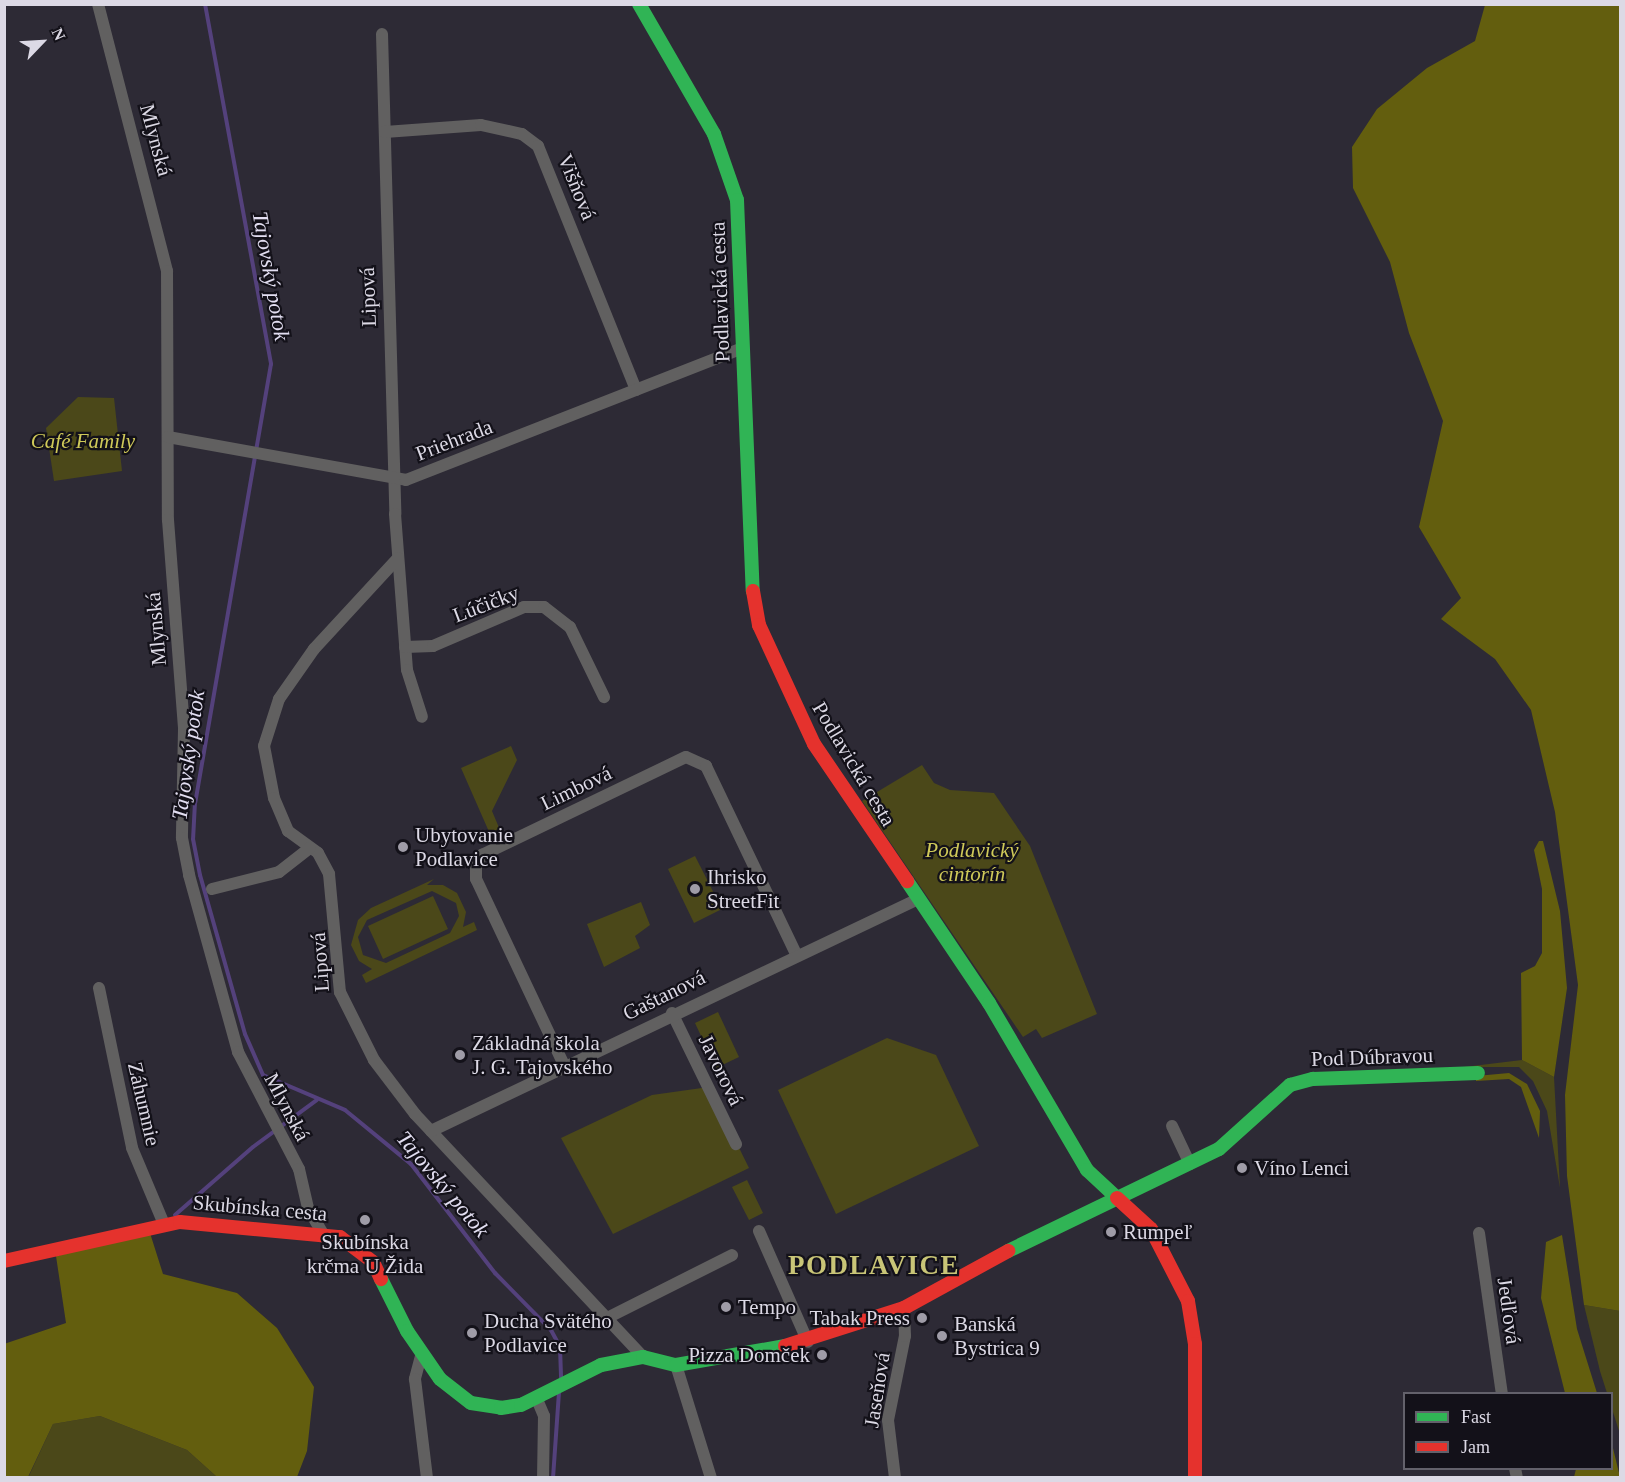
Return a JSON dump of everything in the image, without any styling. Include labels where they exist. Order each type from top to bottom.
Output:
[{"type":"street","name":"Mlynská","points":[[98,4],[163,244],[170,326],[168,437],[170,570],[184,729],[182,838],[238,1052],[277,1128],[322,1232]]},
{"type":"street","name":"Podlavická cesta","points":[[639,4],[714,134],[732,178],[741,234],[748,565],[759,625],[814,744],[916,900],[989,1003],[1087,1170],[1151,1229],[1172,1261],[1188,1301],[1196,1365],[1195,1478]]},
{"type":"street","name":"Lipová","points":[[382,34],[394,480],[405,647]]},
{"type":"street","name":"Višňová","points":[[385,132],[491,126],[522,134],[538,146],[636,390]]},
{"type":"street","name":"Priehrada","points":[[168,437],[249,449],[394,480],[743,348]]},
{"type":"street","name":"Lipová","points":[[398,558],[299,668],[267,731],[265,762],[277,807],[288,831],[324,861],[333,893],[344,1007],[392,1087],[430,1131],[607,1317],[643,1358]]},
{"type":"street","name":"Lúčičky","points":[[405,647],[433,646],[524,607],[544,607],[570,627],[604,697]]},
{"type":"street","points":[[405,647],[409,681],[422,717]]},
{"type":"street","name":"Limbová","points":[[564,1065],[476,879],[476,866],[482,855],[686,757],[706,766],[796,954]]},
{"type":"street","points":[[212,889],[279,872],[310,848]]},
{"type":"street","name":"Gaštanová","points":[[430,1131],[796,954],[916,900]]},
{"type":"street","name":"Záhumnie","points":[[99,988],[132,1148],[164,1224]]},
{"type":"street","name":"Javorová","points":[[672,1013],[736,1144]]},
{"type":"street","name":"Pod Dúbravou","points":[[676,1365],[808,1342],[904,1308],[1227,1144],[1290,1085],[1313,1079],[1377,1081],[1478,1073]]},
{"type":"street","points":[[1172,1126],[1190,1164]]},
{"type":"street","name":"Skubínska cesta","points":[[4,1261],[164,1224],[204,1221],[322,1232],[340,1237],[373,1262],[421,1356],[471,1403],[501,1408],[536,1397],[577,1375],[643,1358]]},
{"type":"street","points":[[759,1231],[808,1342]]},
{"type":"street","name":"Jedľová","points":[[1479,1233],[1502,1392]]},
{"type":"street","points":[[607,1317],[732,1255]]},
{"type":"street","name":"Jaseňová","points":[[895,1478],[888,1420],[905,1336],[904,1308]]},
{"type":"street","points":[[421,1356],[415,1379],[427,1478]]},
{"type":"street","points":[[643,1358],[676,1365],[711,1478]]},
{"type":"street","points":[[536,1397],[544,1416],[543,1478]]},
{"type":"green space","name":"Café Family","points":[[78,397],[114,398],[122,471],[54,481],[46,428]]},
{"type":"green space","points":[[511,746],[517,760],[492,811],[500,830],[490,834],[461,768]]},
{"type":"green space","name":"Podlavický cintorín","points":[[922,765],[934,783],[950,790],[994,793],[1030,846],[1097,1014],[1042,1038],[1036,1029],[1023,1037],[862,801]]},
{"type":"green space","name":"Ihrisko StreetFit","points":[[695,856],[722,909],[694,923],[668,869]]},
{"type":"green space","points":[[434,879],[427,885],[443,885],[457,893],[466,912],[463,927],[474,922],[477,930],[366,983],[362,975],[372,969],[359,961],[351,945],[358,920],[371,908]],"holes":[[[432,891],[456,903],[459,916],[450,933],[386,963],[363,955],[358,937],[367,920]]]},
{"type":"green space","points":[[433,896],[448,929],[383,959],[368,926]]},
{"type":"green space","points":[[641,902],[650,925],[635,936],[640,948],[604,967],[587,924]]},
{"type":"green space","points":[[718,1012],[739,1057],[716,1068],[695,1023]]},
{"type":"green space","points":[[887,1038],[936,1055],[979,1146],[836,1214],[778,1090]]},
{"type":"green space","points":[[1522,1060],[1554,1077],[1560,1188],[1547,1111],[1533,1081],[1519,1067],[1464,1067]]},
{"type":"green space","points":[[709,1087],[749,1168],[613,1234],[561,1138],[652,1095]]},
{"type":"green space","points":[[747,1180],[763,1213],[749,1220],[732,1187]]},
{"type":"green space","points":[[1584,1305],[1620,1311],[1620,1434],[1613,1412],[1613,1392],[1607,1392]]},
{"type":"green space","points":[[100,1416],[187,1450],[217,1477],[28,1478],[53,1424]]},
{"type":"shaded area","points":[[1485,5],[1620,5],[1620,1311],[1584,1305],[1567,1176],[1565,1095],[1578,985],[1555,812],[1531,710],[1495,659],[1441,619],[1461,598],[1419,527],[1443,421],[1409,333],[1390,262],[1353,188],[1352,147],[1377,109],[1427,68],[1475,41]]},
{"type":"shaded area","points":[[1539,841],[1543,841],[1560,911],[1567,988],[1554,1077],[1522,1060],[1521,973],[1535,966],[1542,953],[1542,889],[1534,850]]},
{"type":"shaded area","points":[[1509,1073],[1527,1084],[1540,1111],[1539,1138],[1521,1087],[1509,1079],[1476,1081],[1476,1076]]},
{"type":"shaded area","points":[[150,1233],[163,1274],[237,1293],[277,1328],[314,1387],[307,1451],[297,1477],[217,1477],[187,1450],[100,1416],[53,1424],[28,1477],[5,1477],[4,1344],[66,1323],[56,1256]]},
{"type":"shaded area","points":[[1562,1235],[1577,1329],[1597,1392],[1565,1392],[1541,1298],[1546,1242]]},
{"type":"shaded area","points":[[1613,1448],[1620,1477],[1574,1477],[1576,1470],[1613,1470]]},
{"type":"waterway","name":"Tajovský potok","points":[[205,4],[271,364],[195,802],[193,839],[200,875],[245,1034],[263,1075],[345,1110],[411,1164],[495,1273],[551,1330],[560,1347],[561,1379]]},
{"type":"waterway","points":[[175,1215],[253,1147],[317,1100]]},
{"type":"waterway","name":"Tajovský potok","points":[[553,1478],[559,1392]]},
{"type":"traffic: fast","points":[[639,4],[714,134],[737,200],[753,591]]},
{"type":"traffic: fast","points":[[907,881],[989,1003],[1087,1170],[1117,1198]]},
{"type":"traffic: fast","points":[[1008,1251],[1219,1149],[1290,1085],[1313,1079],[1478,1073]]},
{"type":"traffic: fast","points":[[381,1279],[407,1331],[440,1379],[471,1403],[501,1408],[521,1405],[601,1365],[643,1357],[676,1365],[785,1346]]},
{"type":"traffic: jam","points":[[753,591],[759,625],[814,744],[907,881]]},
{"type":"traffic: jam","points":[[1117,1198],[1151,1229],[1188,1301],[1195,1344],[1195,1478]]},
{"type":"traffic: jam","points":[[4,1261],[180,1222],[340,1237],[373,1262],[381,1279]]},
{"type":"traffic: jam","points":[[785,1346],[904,1308],[1008,1251]]},
{"type":"place","name":"Ubytovanie Podlavice","points":[[403,847]]},
{"type":"place","name":"Ihrisko StreetFit","points":[[695,889]]},
{"type":"place","name":"Základná škola J. G. Tajovského","points":[[460,1055]]},
{"type":"place","name":"Víno Lenci","points":[[1242,1168]]},
{"type":"place","name":"Skubínska krčma U Žida","points":[[365,1220]]},
{"type":"place","name":"Rumpeľ","points":[[1111,1232]]},
{"type":"place","name":"Tempo","points":[[726,1307]]},
{"type":"place","name":"Tabak Press","points":[[922,1318]]},
{"type":"place","name":"Ducha Svätého Podlavice","points":[[472,1333]]},
{"type":"place","name":"Banská Bystrica 9","points":[[942,1336]]},
{"type":"place","name":"Pizza Domček","points":[[822,1355]]},
{"type":"district","name":"PODLAVICE","points":[[874,1266]]}]
